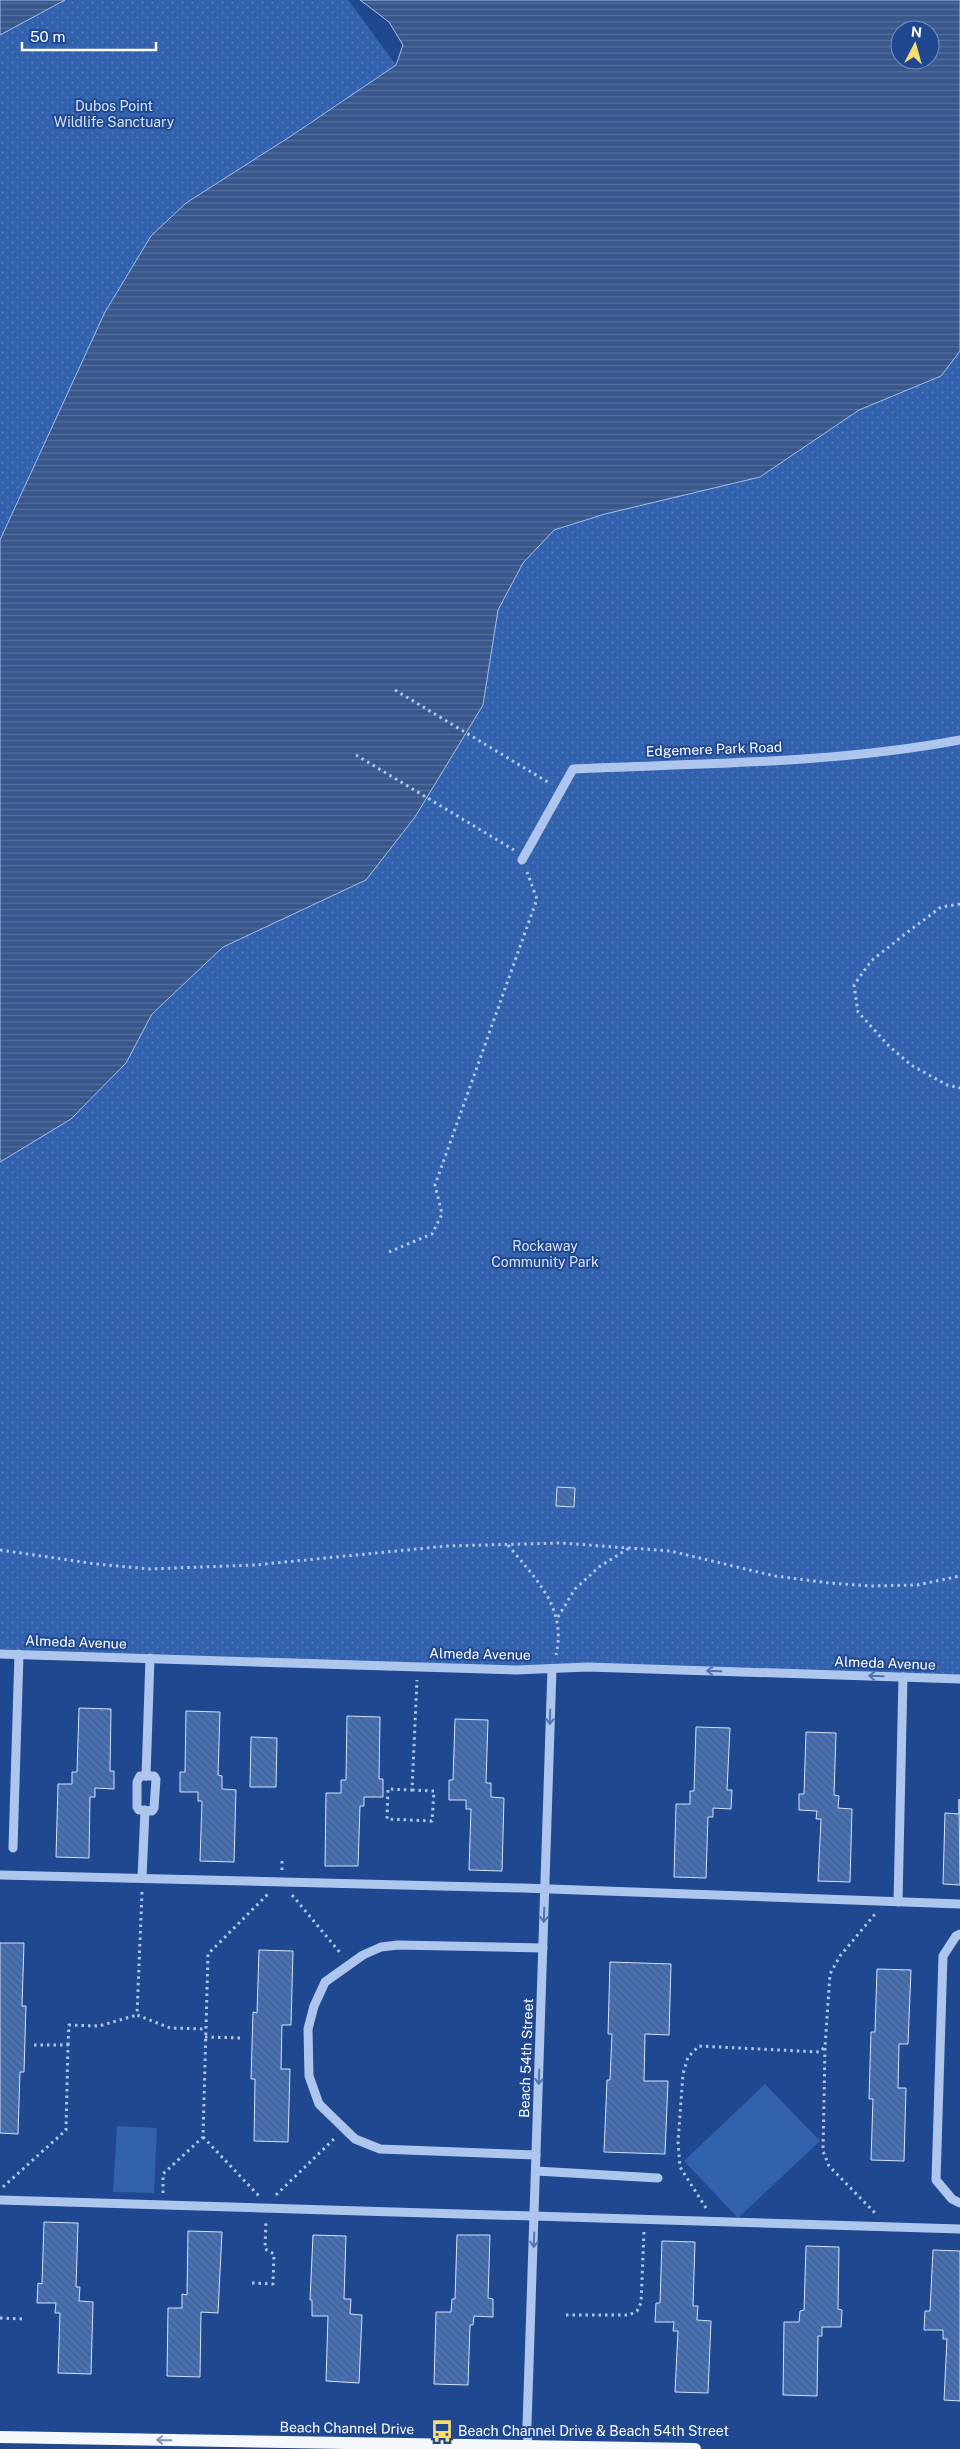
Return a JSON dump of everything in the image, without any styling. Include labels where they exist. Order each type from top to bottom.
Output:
[{"type":"main road","name":"Beach Channel Drive","points":[[0,2437],[140,2444],[694,2449]]},
{"type":"street","name":"Edgemere Park Road","points":[[523,858],[573,769],[846,756],[919,748],[960,740]]},
{"type":"street","name":"Almeda Avenue","points":[[0,1654],[417,1667],[552,1669],[588,1667],[960,1679]]},
{"type":"street","points":[[13,1848],[19,1654]]},
{"type":"street","points":[[146,1776],[150,1658]]},
{"type":"street","name":"Beach 54th Street","points":[[528,2447],[552,1669]]},
{"type":"street","points":[[898,1902],[903,1677]]},
{"type":"street","points":[[146,1776],[154,1776],[156,1779],[154,1808],[152,1811],[139,1810],[137,1808],[138,1777],[146,1776]]},
{"type":"street","points":[[142,1878],[145,1810]]},
{"type":"street","points":[[0,1875],[545,1889],[960,1904]]},
{"type":"street","points":[[960,1934],[956,1936],[943,1956],[936,2180],[952,2200],[960,2203]]},
{"type":"street","points":[[536,2155],[380,2149],[355,2138],[319,2104],[309,2076],[308,2029],[314,2006],[325,1982],[349,1964],[382,1947],[543,1948]]},
{"type":"street","points":[[536,2171],[658,2178]]},
{"type":"street","points":[[0,2200],[960,2229]]},
{"type":"path","points":[[395,690],[561,790]]},
{"type":"path","points":[[356,755],[523,858],[537,899],[435,1185],[442,1214],[432,1234],[390,1252]]},
{"type":"path","points":[[960,904],[941,908],[905,934],[871,961],[854,985],[858,1012],[889,1046],[911,1065],[947,1085],[960,1088]]},
{"type":"path","points":[[0,1550],[96,1564],[150,1568],[255,1565],[336,1559],[399,1550],[561,1543],[670,1551],[775,1576],[829,1583],[871,1586],[917,1585],[960,1576]]},
{"type":"path","points":[[508,1544],[543,1587],[558,1618],[557,1650],[552,1669]]},
{"type":"path","points":[[558,1618],[575,1589],[599,1567],[630,1548]]},
{"type":"path","points":[[412,1790],[417,1667]]},
{"type":"path","points":[[388,1789],[412,1790],[434,1791],[432,1821],[387,1819],[388,1789]]},
{"type":"path","points":[[138,2015],[142,1878]]},
{"type":"path","points":[[252,2283],[272,2284],[274,2254],[264,2250],[266,2207],[259,2195],[203,2137],[208,1954],[281,1882],[349,1964]]},
{"type":"path","points":[[886,1902],[840,1956],[830,1974],[825,2047],[823,2151],[829,2166],[888,2227]]},
{"type":"path","points":[[0,2192],[66,2130],[69,2026],[99,2026],[138,2015],[170,2028],[205,2029]]},
{"type":"path","points":[[205,2037],[241,2038]]},
{"type":"path","points":[[30,2045],[68,2046]]},
{"type":"path","points":[[716,2221],[680,2167],[678,2142],[683,2074],[688,2057],[699,2046],[819,2052],[825,2047]]},
{"type":"path","points":[[266,2207],[276,2194],[344,2129]]},
{"type":"path","points":[[162,2204],[163,2174],[203,2137]]},
{"type":"path","points":[[566,2315],[629,2315],[636,2311],[641,2303],[644,2218]]},
{"type":"path","points":[[0,2318],[23,2319]]},
{"type":"green space","name":"Dubos Point Wildlife Sanctuary","points":[[9,0],[348,0],[396,65],[291,136],[186,203],[151,236],[105,312],[0,540],[0,6]]},
{"type":"green space","name":"Rockaway Community Park","points":[[960,351],[960,1679],[0,1654],[0,1162],[71,1119],[126,1063],[152,1014],[223,947],[366,880],[483,705],[498,610],[523,563],[554,530],[605,514],[760,477],[859,410],[941,376]]},
{"type":"green space","points":[[765,2084],[820,2141],[738,2218],[684,2161]]},
{"type":"green space","points":[[117,2126],[157,2128],[154,2193],[113,2192]]},
{"type":"shaded area","points":[[0,0],[65,0],[0,35]]},
{"type":"shaded area","points":[[360,0],[960,0],[960,351],[941,376],[859,410],[760,477],[605,514],[554,530],[523,563],[498,610],[483,705],[415,817],[366,880],[223,947],[152,1014],[126,1063],[71,1119],[0,1162],[0,540],[105,312],[151,236],[186,203],[291,136],[396,65],[403,45],[389,22]]},
{"type":"building","points":[[557,1487],[575,1488],[574,1507],[556,1506]]},
{"type":"building","points":[[79,1708],[111,1709],[110,1771],[114,1771],[114,1789],[95,1788],[95,1797],[90,1797],[89,1858],[56,1857],[58,1784],[72,1784],[72,1772],[77,1772]]},
{"type":"building","points":[[186,1711],[220,1712],[218,1775],[222,1776],[222,1789],[236,1790],[234,1862],[200,1861],[202,1801],[198,1801],[198,1792],[180,1792],[180,1772],[185,1772]]},
{"type":"building","points":[[347,1716],[380,1717],[379,1779],[383,1779],[383,1797],[364,1797],[364,1806],[360,1806],[358,1866],[325,1866],[326,1793],[341,1793],[341,1780],[346,1780]]},
{"type":"building","points":[[455,1719],[488,1720],[486,1783],[491,1783],[491,1797],[504,1798],[502,1871],[469,1870],[471,1809],[466,1809],[466,1800],[449,1800],[449,1780],[453,1780]]},
{"type":"building","points":[[696,1727],[730,1728],[727,1790],[732,1790],[731,1809],[713,1808],[713,1817],[708,1817],[706,1878],[674,1877],[676,1804],[690,1804],[690,1791],[694,1791]]},
{"type":"building","points":[[806,1732],[836,1733],[834,1795],[839,1796],[838,1808],[852,1809],[850,1882],[818,1881],[821,1819],[816,1819],[817,1811],[799,1810],[799,1794],[804,1794]]},
{"type":"building","points":[[251,1737],[277,1738],[276,1787],[250,1787]]},
{"type":"building","points":[[959,1799],[960,1885],[943,1884],[945,1813],[959,1814]]},
{"type":"building","points":[[0,1943],[24,1943],[22,2006],[26,2006],[24,2072],[20,2072],[18,2134],[0,2133]]},
{"type":"building","points":[[259,1950],[293,1951],[291,2025],[282,2025],[281,2069],[290,2069],[288,2142],[254,2141],[255,2079],[251,2079],[253,2012],[257,2013]]},
{"type":"building","points":[[610,1962],[671,1964],[669,2035],[645,2034],[644,2081],[668,2081],[665,2154],[604,2152],[607,2080],[610,2080],[612,2034],[608,2034]]},
{"type":"building","points":[[877,1969],[911,1970],[908,2044],[899,2044],[898,2088],[906,2088],[904,2161],[871,2160],[873,2099],[869,2099],[871,2032],[875,2032]]},
{"type":"building","points":[[44,2222],[78,2223],[76,2287],[80,2287],[79,2301],[93,2302],[91,2374],[58,2373],[60,2313],[55,2313],[56,2303],[37,2303],[38,2283],[42,2284]]},
{"type":"building","points":[[188,2231],[222,2232],[218,2313],[201,2312],[200,2377],[167,2376],[168,2308],[182,2308],[182,2294],[187,2295]]},
{"type":"building","points":[[313,2235],[346,2236],[344,2299],[351,2299],[350,2314],[362,2315],[359,2383],[326,2381],[328,2316],[312,2316],[312,2300],[310,2300]]},
{"type":"building","points":[[457,2235],[490,2235],[488,2298],[493,2299],[493,2317],[474,2316],[473,2325],[470,2325],[468,2385],[434,2384],[436,2312],[451,2312],[452,2299],[455,2299]]},
{"type":"building","points":[[662,2241],[695,2242],[693,2306],[698,2306],[697,2320],[711,2321],[708,2393],[675,2392],[678,2331],[673,2331],[674,2322],[655,2322],[656,2303],[660,2303]]},
{"type":"building","points":[[806,2246],[839,2247],[838,2309],[842,2310],[841,2327],[822,2327],[822,2336],[818,2336],[817,2396],[783,2395],[784,2322],[799,2322],[800,2311],[804,2310]]},
{"type":"building","points":[[933,2250],[960,2251],[960,2401],[944,2400],[947,2339],[943,2339],[943,2330],[924,2330],[925,2311],[930,2311]]},
{"type":"place","name":"Beach Channel Drive & Beach 54th Street","points":[[442,2431]]}]
